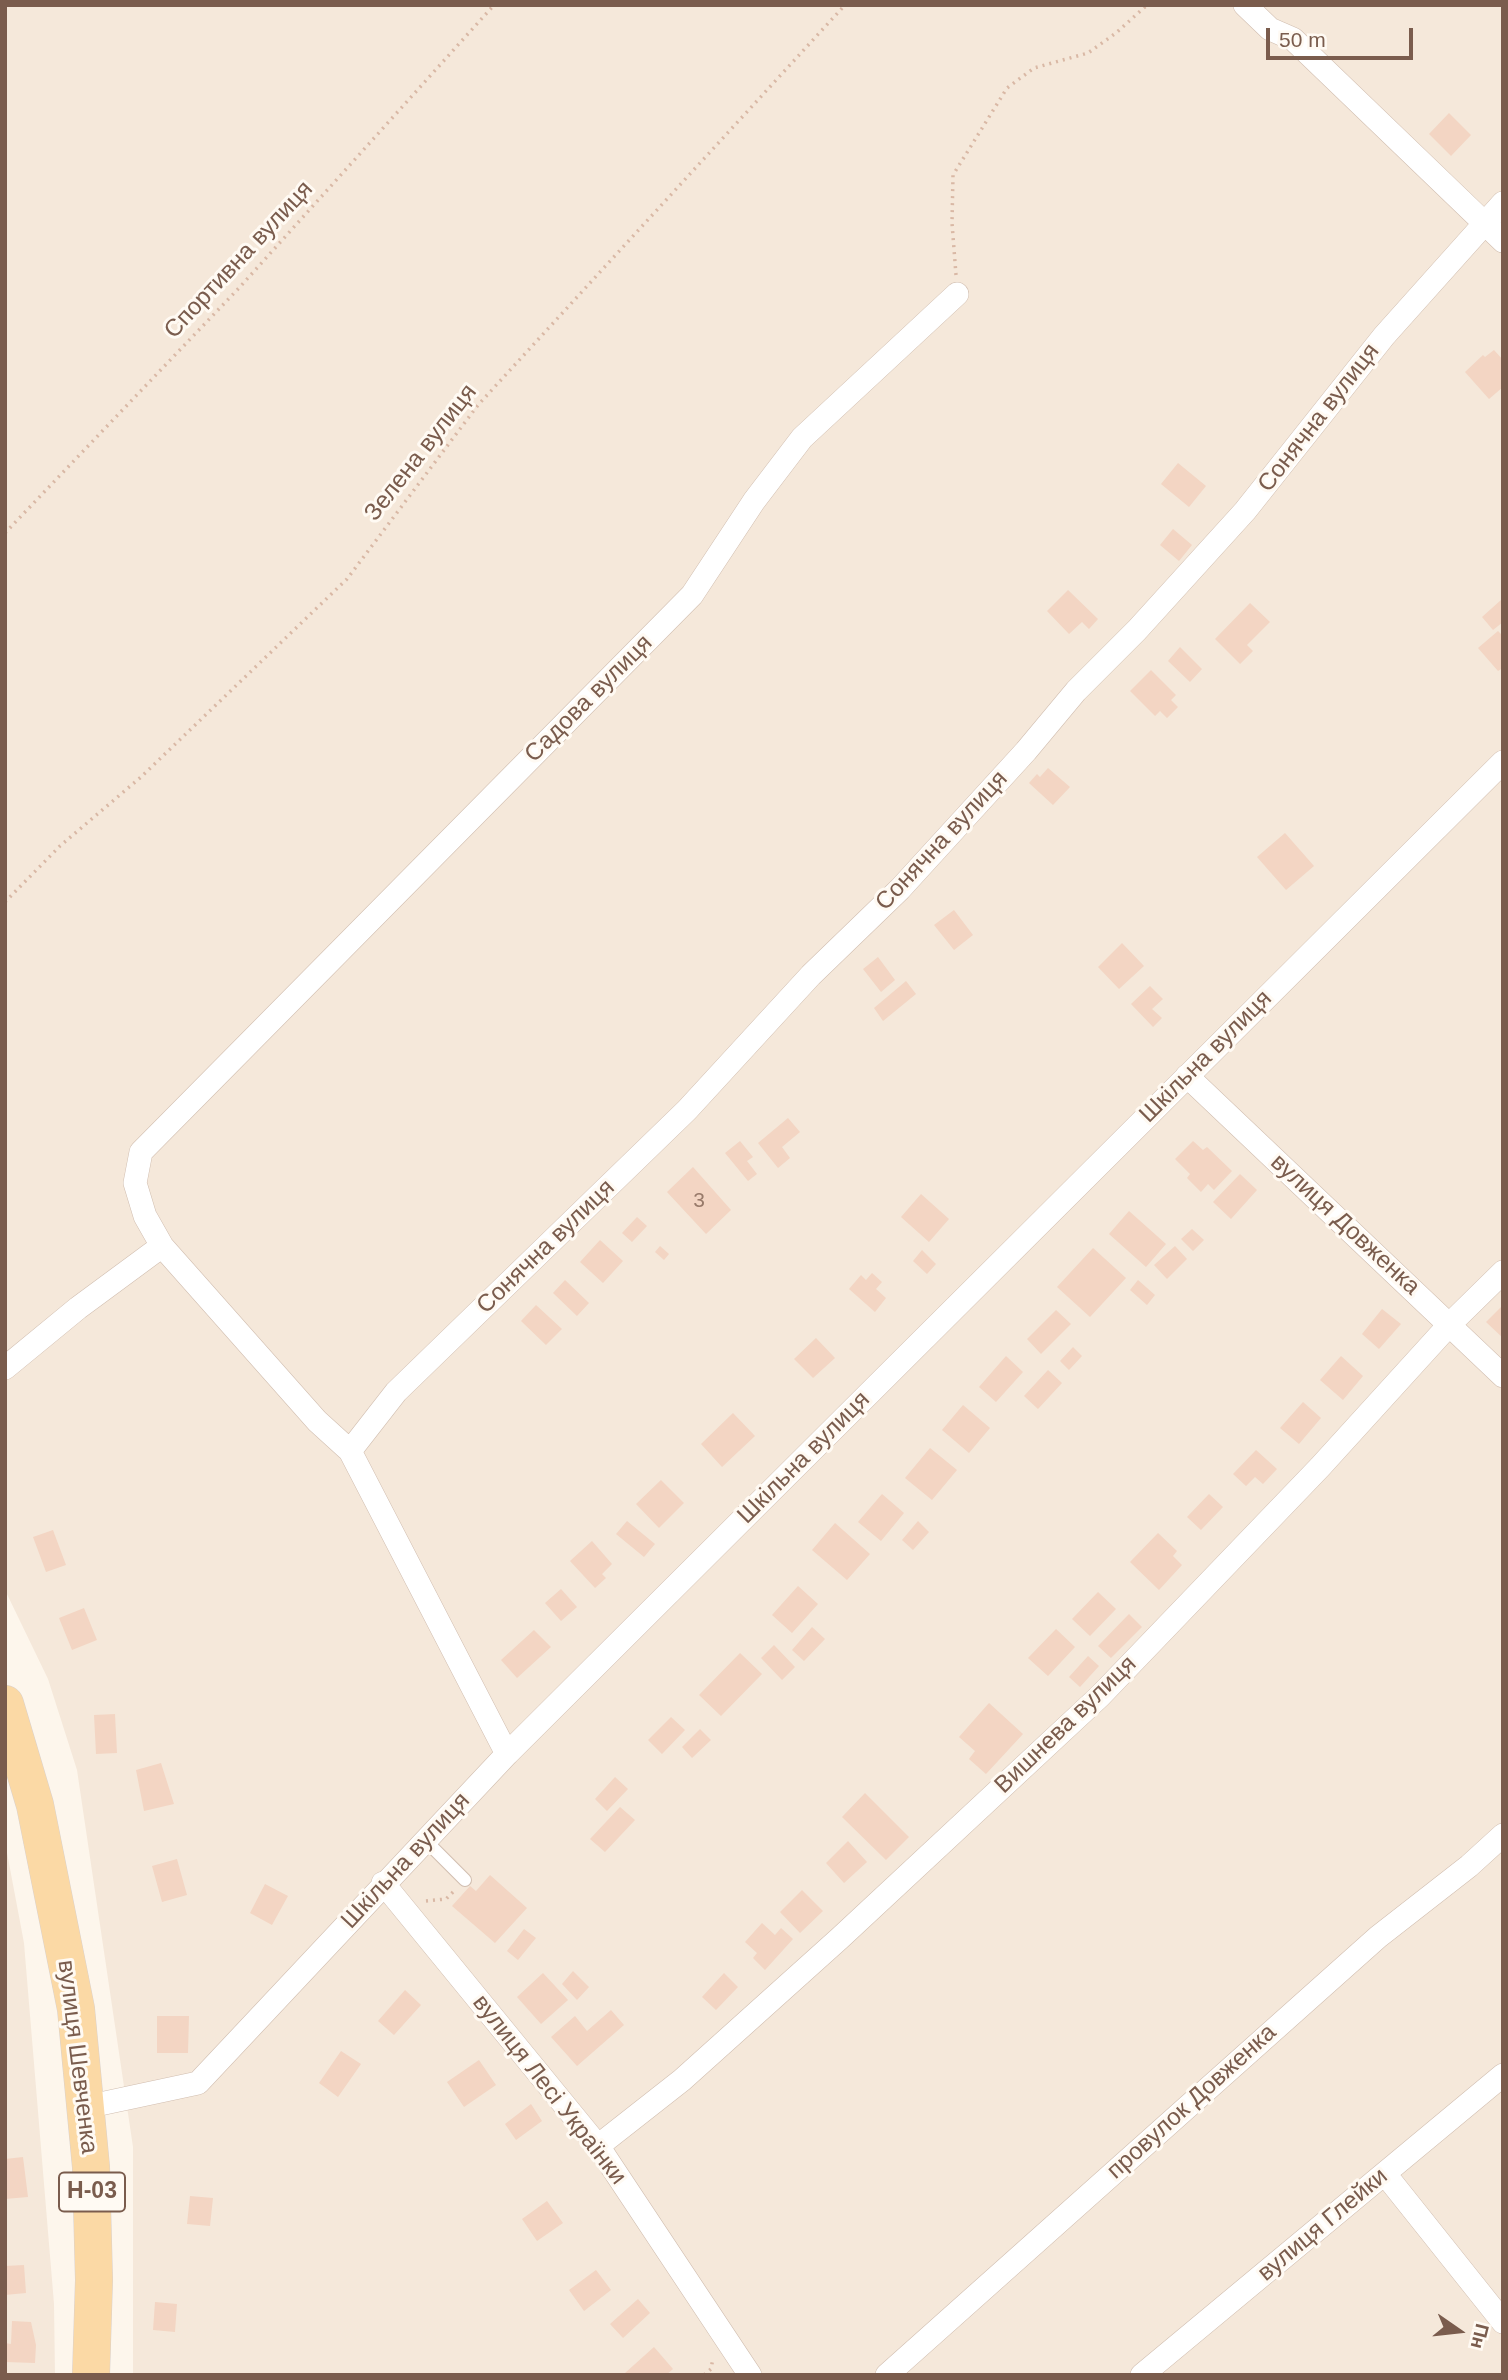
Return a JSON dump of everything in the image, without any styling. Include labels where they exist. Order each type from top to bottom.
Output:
[{"type":"main road","name":"вулиця Шевченка","points":[[5,1703],[35,1805],[76,2009],[91,2167],[91,2375]]},
{"type":"street","points":[[1245,5],[1270,29],[1293,39],[1503,241]]},
{"type":"street","name":"Сонячна вулиця","points":[[350,1451],[396,1392],[687,1110],[811,975],[901,889],[1026,751],[1076,691],[1137,630],[1245,511],[1384,336],[1503,203]]},
{"type":"street","name":"Садова вулиця","points":[[350,1451],[317,1421],[162,1246],[145,1216],[135,1183],[141,1152],[692,595],[754,501],[802,438],[957,295]]},
{"type":"street","name":"Шкільна вулиця","points":[[86,2107],[198,2083],[507,1755],[1503,762]]},
{"type":"street","name":"вулиця Довженка","points":[[1186,1076],[1503,1376]]},
{"type":"street","points":[[5,1368],[78,1308],[162,1246]]},
{"type":"street","name":"Вишнева вулиця","points":[[598,2146],[692,2071],[840,1938],[1100,1696],[1320,1467],[1450,1324],[1503,1272]]},
{"type":"street","points":[[350,1451],[507,1755]]},
{"type":"street","name":"провулок Довженка","points":[[887,2375],[1378,1937],[1469,1866],[1503,1835]]},
{"type":"street","name":"вулиця Лесі Українки","points":[[383,1884],[598,2146],[750,2375]]},
{"type":"street","name":"вулиця Глейки","points":[[1142,2375],[1503,2075]]},
{"type":"street","points":[[1385,2174],[1503,2322]]},
{"type":"lane","points":[[425,1840],[465,1880]]},
{"type":"path","name":"Спортивна вулиця","points":[[5,533],[239,288],[494,5]]},
{"type":"path","name":"Зелена вулиця","points":[[5,902],[60,846],[141,777],[347,579],[478,405],[845,5]]},
{"type":"path","points":[[957,295],[952,223],[953,175],[1007,88],[1034,68],[1088,53],[1116,33],[1147,5]]},
{"type":"path","points":[[400,1903],[446,1899],[465,1880]]},
{"type":"shaded area","points":[[5,5],[1503,5],[1503,2375],[133,2375],[133,2147],[77,1770],[48,1679],[5,1590]]},
{"type":"shaded area","points":[[5,1842],[24,1943],[54,2304],[55,2375],[5,2375]]},
{"type":"building","points":[[1449,113],[1471,135],[1451,156],[1429,134]]},
{"type":"building","points":[[1494,350],[1503,360],[1503,387],[1489,399],[1465,372],[1483,355],[1485,357]]},
{"type":"building","points":[[1178,463],[1206,486],[1189,507],[1161,484]]},
{"type":"building","points":[[1173,529],[1192,545],[1179,561],[1160,545]]},
{"type":"building","points":[[1068,590],[1098,619],[1089,629],[1082,622],[1069,634],[1047,611]]},
{"type":"building","points":[[1501,600],[1503,622],[1493,630],[1482,617]]},
{"type":"building","points":[[1250,603],[1270,622],[1247,645],[1253,651],[1240,664],[1215,639]]},
{"type":"building","points":[[1498,631],[1503,636],[1503,668],[1498,671],[1478,648]]},
{"type":"building","points":[[1180,647],[1202,669],[1190,682],[1168,661]]},
{"type":"building","points":[[1151,670],[1176,695],[1171,700],[1178,707],[1167,718],[1160,711],[1155,716],[1130,691]]},
{"type":"building","points":[[1048,768],[1070,787],[1053,805],[1029,783],[1037,774],[1040,777]]},
{"type":"building","points":[[1285,833],[1314,866],[1286,890],[1257,857]]},
{"type":"building","points":[[954,910],[973,935],[954,950],[934,925]]},
{"type":"building","points":[[1122,943],[1144,966],[1119,989],[1098,967]]},
{"type":"building","points":[[878,957],[895,980],[881,992],[863,969]]},
{"type":"building","points":[[906,981],[916,994],[883,1021],[874,1008]]},
{"type":"building","points":[[1150,986],[1163,999],[1152,1009],[1162,1018],[1153,1027],[1131,1004]]},
{"type":"building","points":[[788,1118],[800,1132],[782,1147],[790,1158],[778,1168],[758,1143]]},
{"type":"building","points":[[740,1141],[753,1157],[747,1161],[757,1174],[748,1181],[725,1153]]},
{"type":"building","points":[[1193,1141],[1203,1150],[1207,1147],[1232,1171],[1214,1190],[1208,1184],[1201,1192],[1187,1178],[1190,1174],[1175,1159]]},
{"type":"building","points":[[693,1167],[731,1210],[706,1234],[667,1192]]},
{"type":"building","points":[[1240,1174],[1257,1190],[1231,1219],[1213,1202]]},
{"type":"building","points":[[921,1194],[949,1219],[929,1242],[901,1217]]},
{"type":"building","points":[[1129,1211],[1166,1244],[1146,1267],[1109,1234]]},
{"type":"building","points":[[637,1217],[647,1226],[632,1242],[622,1233]]},
{"type":"building","points":[[1192,1229],[1204,1240],[1193,1251],[1181,1239]]},
{"type":"building","points":[[600,1240],[623,1261],[603,1283],[580,1262]]},
{"type":"building","points":[[660,1246],[669,1254],[664,1260],[655,1252]]},
{"type":"building","points":[[1175,1246],[1187,1259],[1167,1279],[1154,1265]]},
{"type":"building","points":[[1093,1248],[1126,1278],[1090,1317],[1057,1287]]},
{"type":"building","points":[[922,1250],[936,1264],[927,1274],[913,1261]]},
{"type":"building","points":[[872,1273],[882,1282],[876,1289],[886,1298],[875,1312],[849,1289],[861,1275],[866,1280]]},
{"type":"building","points":[[565,1280],[589,1303],[577,1316],[553,1293]]},
{"type":"building","points":[[1138,1280],[1155,1295],[1147,1305],[1130,1290]]},
{"type":"building","points":[[536,1305],[562,1329],[546,1345],[521,1321]]},
{"type":"building","points":[[1503,1305],[1503,1338],[1486,1322]]},
{"type":"building","points":[[1382,1309],[1401,1324],[1379,1349],[1362,1334]]},
{"type":"building","points":[[1056,1310],[1071,1324],[1041,1354],[1027,1339]]},
{"type":"building","points":[[816,1338],[835,1358],[813,1378],[794,1359]]},
{"type":"building","points":[[1073,1347],[1082,1356],[1069,1370],[1060,1361]]},
{"type":"building","points":[[1006,1356],[1023,1372],[996,1402],[979,1387]]},
{"type":"building","points":[[1341,1356],[1363,1376],[1343,1400],[1320,1380]]},
{"type":"building","points":[[1048,1370],[1062,1383],[1038,1409],[1024,1396]]},
{"type":"building","points":[[1303,1402],[1321,1418],[1299,1444],[1280,1428]]},
{"type":"building","points":[[963,1405],[990,1428],[969,1453],[942,1430]]},
{"type":"building","points":[[733,1413],[755,1436],[722,1467],[701,1444]]},
{"type":"building","points":[[930,1448],[957,1470],[932,1500],[905,1478]]},
{"type":"building","points":[[1256,1450],[1277,1469],[1263,1484],[1255,1477],[1246,1486],[1233,1474]]},
{"type":"building","points":[[661,1480],[684,1503],[659,1528],[636,1504]]},
{"type":"building","points":[[882,1494],[904,1513],[881,1541],[858,1522]]},
{"type":"building","points":[[1209,1494],[1223,1507],[1201,1530],[1187,1517]]},
{"type":"building","points":[[627,1521],[655,1544],[644,1557],[616,1534]]},
{"type":"building","points":[[918,1521],[929,1532],[913,1550],[902,1540]]},
{"type":"building","points":[[835,1523],[870,1554],[847,1580],[812,1550]]},
{"type":"building","points":[[53,1530],[66,1565],[46,1572],[33,1537]]},
{"type":"building","points":[[1158,1533],[1177,1551],[1173,1556],[1182,1565],[1159,1590],[1130,1562]]},
{"type":"building","points":[[592,1541],[612,1564],[602,1574],[606,1578],[595,1588],[570,1561]]},
{"type":"building","points":[[798,1586],[818,1604],[792,1633],[772,1615]]},
{"type":"building","points":[[561,1589],[577,1607],[561,1621],[545,1603]]},
{"type":"building","points":[[1098,1592],[1116,1609],[1090,1636],[1072,1619]]},
{"type":"building","points":[[84,1608],[97,1640],[72,1650],[59,1618]]},
{"type":"building","points":[[1129,1614],[1142,1627],[1111,1658],[1098,1646]]},
{"type":"building","points":[[812,1627],[825,1639],[804,1661],[792,1650]]},
{"type":"building","points":[[1056,1629],[1075,1647],[1048,1676],[1028,1658]]},
{"type":"building","points":[[534,1630],[551,1647],[517,1678],[501,1660]]},
{"type":"building","points":[[774,1645],[795,1667],[782,1680],[761,1658]]},
{"type":"building","points":[[740,1653],[762,1674],[721,1716],[699,1695]]},
{"type":"building","points":[[1088,1656],[1099,1666],[1080,1687],[1069,1677]]},
{"type":"building","points":[[989,1703],[1023,1734],[986,1774],[969,1759],[975,1751],[959,1737]]},
{"type":"building","points":[[115,1714],[117,1753],[96,1754],[94,1715]]},
{"type":"building","points":[[671,1717],[685,1730],[662,1754],[648,1740]]},
{"type":"building","points":[[700,1729],[711,1740],[692,1758],[682,1747]]},
{"type":"building","points":[[161,1763],[174,1804],[144,1811],[136,1770]]},
{"type":"building","points":[[615,1777],[628,1789],[607,1811],[595,1799]]},
{"type":"building","points":[[865,1793],[909,1837],[886,1860],[842,1817]]},
{"type":"building","points":[[620,1807],[635,1820],[605,1852],[590,1839]]},
{"type":"building","points":[[848,1841],[867,1862],[844,1883],[826,1863]]},
{"type":"building","points":[[177,1859],[187,1895],[162,1902],[152,1866]]},
{"type":"building","points":[[490,1875],[527,1908],[495,1943],[452,1906],[470,1886],[476,1891]]},
{"type":"building","points":[[265,1884],[288,1896],[272,1925],[250,1913]]},
{"type":"building","points":[[802,1890],[823,1911],[800,1933],[780,1912]]},
{"type":"building","points":[[762,1923],[775,1935],[781,1928],[793,1939],[765,1970],[753,1958],[757,1953],[745,1942]]},
{"type":"building","points":[[524,1929],[536,1938],[518,1960],[507,1951]]},
{"type":"building","points":[[573,1971],[589,1987],[577,2000],[562,1984]]},
{"type":"building","points":[[543,1973],[568,2000],[541,2024],[517,1997]]},
{"type":"building","points":[[724,1973],[738,1987],[716,2010],[702,1997]]},
{"type":"building","points":[[405,1990],[421,2005],[394,2035],[378,2021]]},
{"type":"building","points":[[611,2010],[624,2025],[577,2066],[551,2037],[575,2016],[587,2031]]},
{"type":"building","points":[[157,2016],[189,2016],[188,2053],[157,2053]]},
{"type":"building","points":[[341,2051],[361,2064],[338,2097],[319,2083]]},
{"type":"building","points":[[479,2060],[496,2085],[464,2107],[447,2082]]},
{"type":"building","points":[[531,2104],[542,2121],[516,2140],[505,2124]]},
{"type":"building","points":[[23,2157],[28,2197],[5,2199],[5,2159]]},
{"type":"building","points":[[190,2196],[213,2198],[210,2226],[187,2224]]},
{"type":"building","points":[[547,2201],[563,2223],[537,2241],[522,2219]]},
{"type":"building","points":[[24,2265],[26,2293],[5,2295],[5,2266]]},
{"type":"building","points":[[596,2270],[611,2290],[584,2311],[569,2290]]},
{"type":"building","points":[[638,2299],[650,2313],[623,2338],[610,2324]]},
{"type":"building","points":[[155,2302],[177,2304],[175,2332],[153,2330]]},
{"type":"building","points":[[12,2321],[31,2322],[36,2345],[35,2363],[5,2362],[5,2343],[11,2344]]},
{"type":"building","points":[[654,2347],[673,2369],[666,2375],[626,2375],[625,2373]]}]
